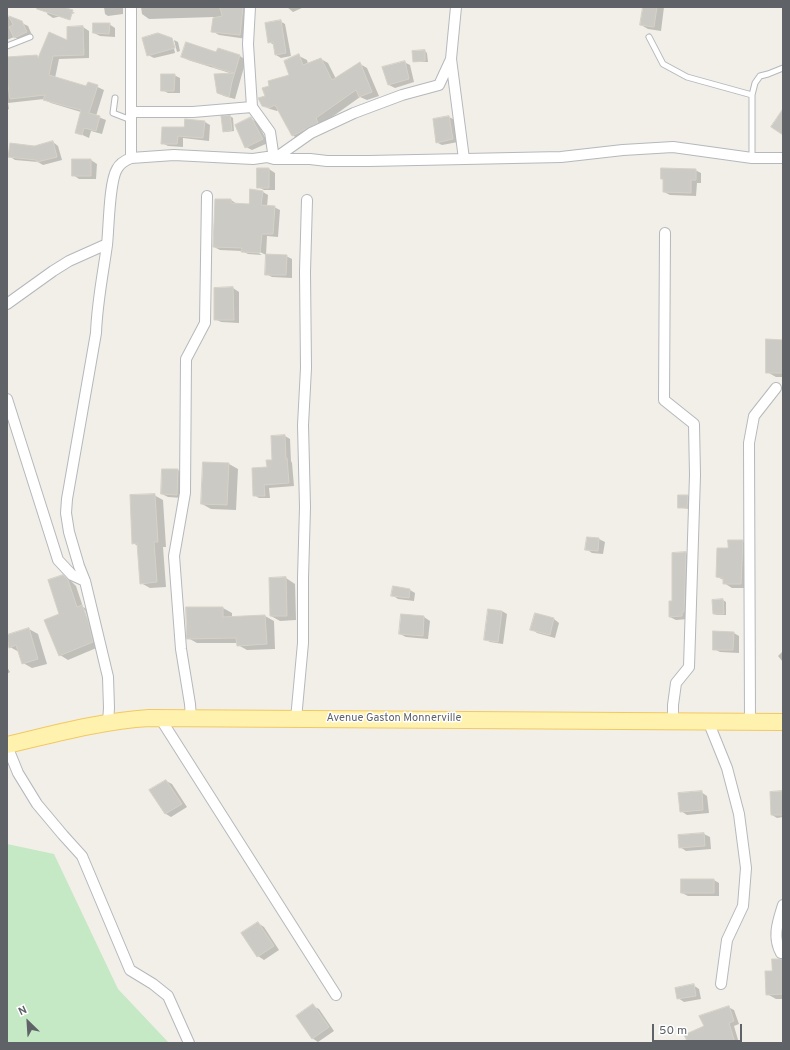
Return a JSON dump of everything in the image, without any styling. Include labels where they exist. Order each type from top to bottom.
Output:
[{"type":"main road","name":"Avenue Gaston Monnerville","points":[[7,746],[72,729],[108,722],[128,719],[160,718],[673,720],[783,722]]},
{"type":"street","points":[[131,7],[131,158]]},
{"type":"street","points":[[250,7],[248,44],[252,107],[270,132],[274,158]]},
{"type":"street","points":[[456,7],[451,59],[464,159]]},
{"type":"street","points":[[274,158],[311,133],[354,113],[402,95],[439,85],[451,59]]},
{"type":"street","points":[[131,116],[252,107]]},
{"type":"street","points":[[108,722],[108,676],[85,581],[69,532],[66,513],[94,342],[97,309],[107,244],[113,180],[117,168],[125,160],[131,158],[174,155],[253,159],[267,157],[369,161],[561,157],[623,150],[673,147],[752,158],[783,158]]},
{"type":"street","points":[[191,718],[181,649],[174,556],[185,493],[186,359],[205,323],[207,196]]},
{"type":"street","points":[[296,719],[303,643],[305,507],[303,425],[306,368],[305,272],[307,200]]},
{"type":"street","points":[[665,233],[664,400],[694,424],[695,468],[689,667],[676,683],[673,705],[673,720]]},
{"type":"street","points":[[7,304],[53,270],[107,244]]},
{"type":"street","points":[[750,721],[749,443],[754,416],[776,388]]},
{"type":"street","points":[[7,399],[58,560],[72,575],[85,581]]},
{"type":"street","points":[[160,718],[336,995]]},
{"type":"street","points":[[708,721],[727,768],[739,814],[746,868],[743,906],[727,940],[720,984]]},
{"type":"street","points":[[7,746],[18,773],[37,804],[82,856],[130,970],[153,984],[168,996],[189,1043]]},
{"type":"street","points":[[781,953],[776,939],[776,927],[783,905]]},
{"type":"lane","points":[[649,36],[663,64],[687,77],[752,95]]},
{"type":"lane","points":[[7,46],[30,37]]},
{"type":"lane","points":[[752,158],[752,95],[755,83],[760,76],[783,68]]},
{"type":"lane","points":[[115,98],[113,113],[131,116]]},
{"type":"green space","points":[[7,844],[54,854],[118,989],[169,1043],[7,1043]]},
{"type":"building","points":[[37,7],[63,7],[73,10],[70,20],[37,9]]},
{"type":"building","points":[[220,7],[243,7],[240,35],[211,32],[213,18],[222,16]]},
{"type":"building","points":[[643,7],[657,7],[654,27],[640,25]]},
{"type":"building","points":[[9,16],[22,21],[27,32],[14,38],[9,27],[13,25]]},
{"type":"building","points":[[281,20],[286,53],[275,55],[273,42],[268,43],[265,23]]},
{"type":"building","points":[[93,23],[110,23],[109,34],[93,33]]},
{"type":"building","points":[[83,26],[84,55],[53,56],[49,75],[86,86],[88,82],[98,85],[89,113],[100,116],[96,131],[84,128],[82,135],[75,133],[81,110],[43,100],[45,95],[10,99],[7,79],[7,57],[37,55],[38,58],[49,32],[67,40],[67,27]]},
{"type":"building","points":[[158,33],[172,38],[175,48],[147,56],[142,38]]},
{"type":"building","points":[[186,42],[216,52],[218,48],[240,55],[229,97],[217,93],[214,74],[234,73],[213,67],[212,65],[206,65],[181,57]]},
{"type":"building","points":[[425,50],[425,61],[413,62],[412,51]]},
{"type":"building","points":[[299,54],[303,65],[321,58],[332,80],[360,62],[372,92],[359,97],[356,90],[316,118],[318,123],[292,136],[275,105],[269,108],[262,106],[258,98],[265,96],[262,88],[269,86],[268,81],[289,75],[284,61]]},
{"type":"building","points":[[405,61],[409,79],[388,85],[382,67]]},
{"type":"building","points":[[161,74],[175,74],[174,91],[161,91]]},
{"type":"building","points":[[783,109],[783,135],[771,127]]},
{"type":"building","points":[[230,115],[232,130],[223,132],[221,116]]},
{"type":"building","points":[[449,116],[453,139],[436,143],[433,119]]},
{"type":"building","points":[[251,117],[263,139],[245,148],[235,125]]},
{"type":"building","points":[[185,119],[205,121],[203,138],[178,136],[177,144],[161,144],[162,127],[184,127]]},
{"type":"building","points":[[53,141],[57,157],[37,162],[36,160],[8,157],[10,143],[34,146]]},
{"type":"building","points":[[72,159],[91,159],[91,176],[72,176]]},
{"type":"building","points":[[257,168],[269,168],[269,188],[257,188]]},
{"type":"building","points":[[661,168],[696,169],[696,180],[691,180],[691,193],[663,192]]},
{"type":"building","points":[[250,189],[263,191],[261,205],[275,206],[273,234],[262,234],[260,253],[241,252],[242,248],[213,247],[215,199],[231,199],[231,203],[249,204]]},
{"type":"building","points":[[266,254],[287,255],[286,275],[265,275]]},
{"type":"building","points":[[233,287],[234,320],[214,320],[214,288]]},
{"type":"building","points":[[766,339],[783,340],[783,373],[766,373]]},
{"type":"building","points":[[285,435],[289,483],[264,485],[265,496],[253,496],[252,468],[267,467],[266,460],[272,460],[271,436]]},
{"type":"building","points":[[203,462],[229,463],[227,505],[201,504]]},
{"type":"building","points":[[162,469],[178,469],[177,495],[161,494]]},
{"type":"building","points":[[155,494],[158,542],[154,542],[157,582],[140,584],[137,543],[132,544],[130,495]]},
{"type":"building","points":[[678,495],[688,495],[687,508],[678,508]]},
{"type":"building","points":[[587,537],[599,538],[598,551],[585,550]]},
{"type":"building","points":[[728,540],[743,540],[741,584],[723,584],[723,578],[716,577],[717,548],[728,548]]},
{"type":"building","points":[[686,552],[684,612],[682,612],[682,616],[669,617],[669,601],[672,601],[672,553]]},
{"type":"building","points":[[63,575],[68,580],[77,607],[82,605],[88,620],[93,642],[59,656],[44,620],[59,614],[48,580]]},
{"type":"building","points":[[286,577],[287,616],[270,616],[269,578]]},
{"type":"building","points":[[393,586],[410,589],[409,598],[391,596]]},
{"type":"building","points":[[723,599],[724,614],[713,614],[712,600]]},
{"type":"building","points":[[186,607],[223,607],[223,617],[265,615],[267,644],[237,646],[236,638],[187,639]]},
{"type":"building","points":[[488,609],[502,611],[498,642],[484,640]]},
{"type":"building","points":[[535,613],[554,618],[550,635],[530,630]]},
{"type":"building","points":[[401,614],[424,616],[423,636],[399,634]]},
{"type":"building","points":[[29,628],[38,659],[22,664],[16,645],[9,648],[7,635]]},
{"type":"building","points":[[713,631],[734,632],[733,650],[713,650]]},
{"type":"building","points":[[166,780],[182,804],[165,814],[149,790]]},
{"type":"building","points":[[702,791],[703,810],[680,812],[678,793]]},
{"type":"building","points":[[782,791],[783,815],[771,815],[770,792]]},
{"type":"building","points":[[704,833],[705,846],[679,848],[678,835]]},
{"type":"building","points":[[681,879],[714,879],[714,893],[681,893]]},
{"type":"building","points":[[258,922],[274,946],[257,957],[241,933]]},
{"type":"building","points":[[772,959],[783,959],[783,994],[766,995],[765,971],[772,971]]},
{"type":"building","points":[[694,984],[696,996],[677,999],[675,988]]},
{"type":"building","points":[[313,1004],[329,1027],[312,1039],[296,1016]]},
{"type":"building","points":[[729,1006],[734,1021],[729,1023],[735,1043],[688,1043],[684,1035],[704,1026],[699,1016]]}]
